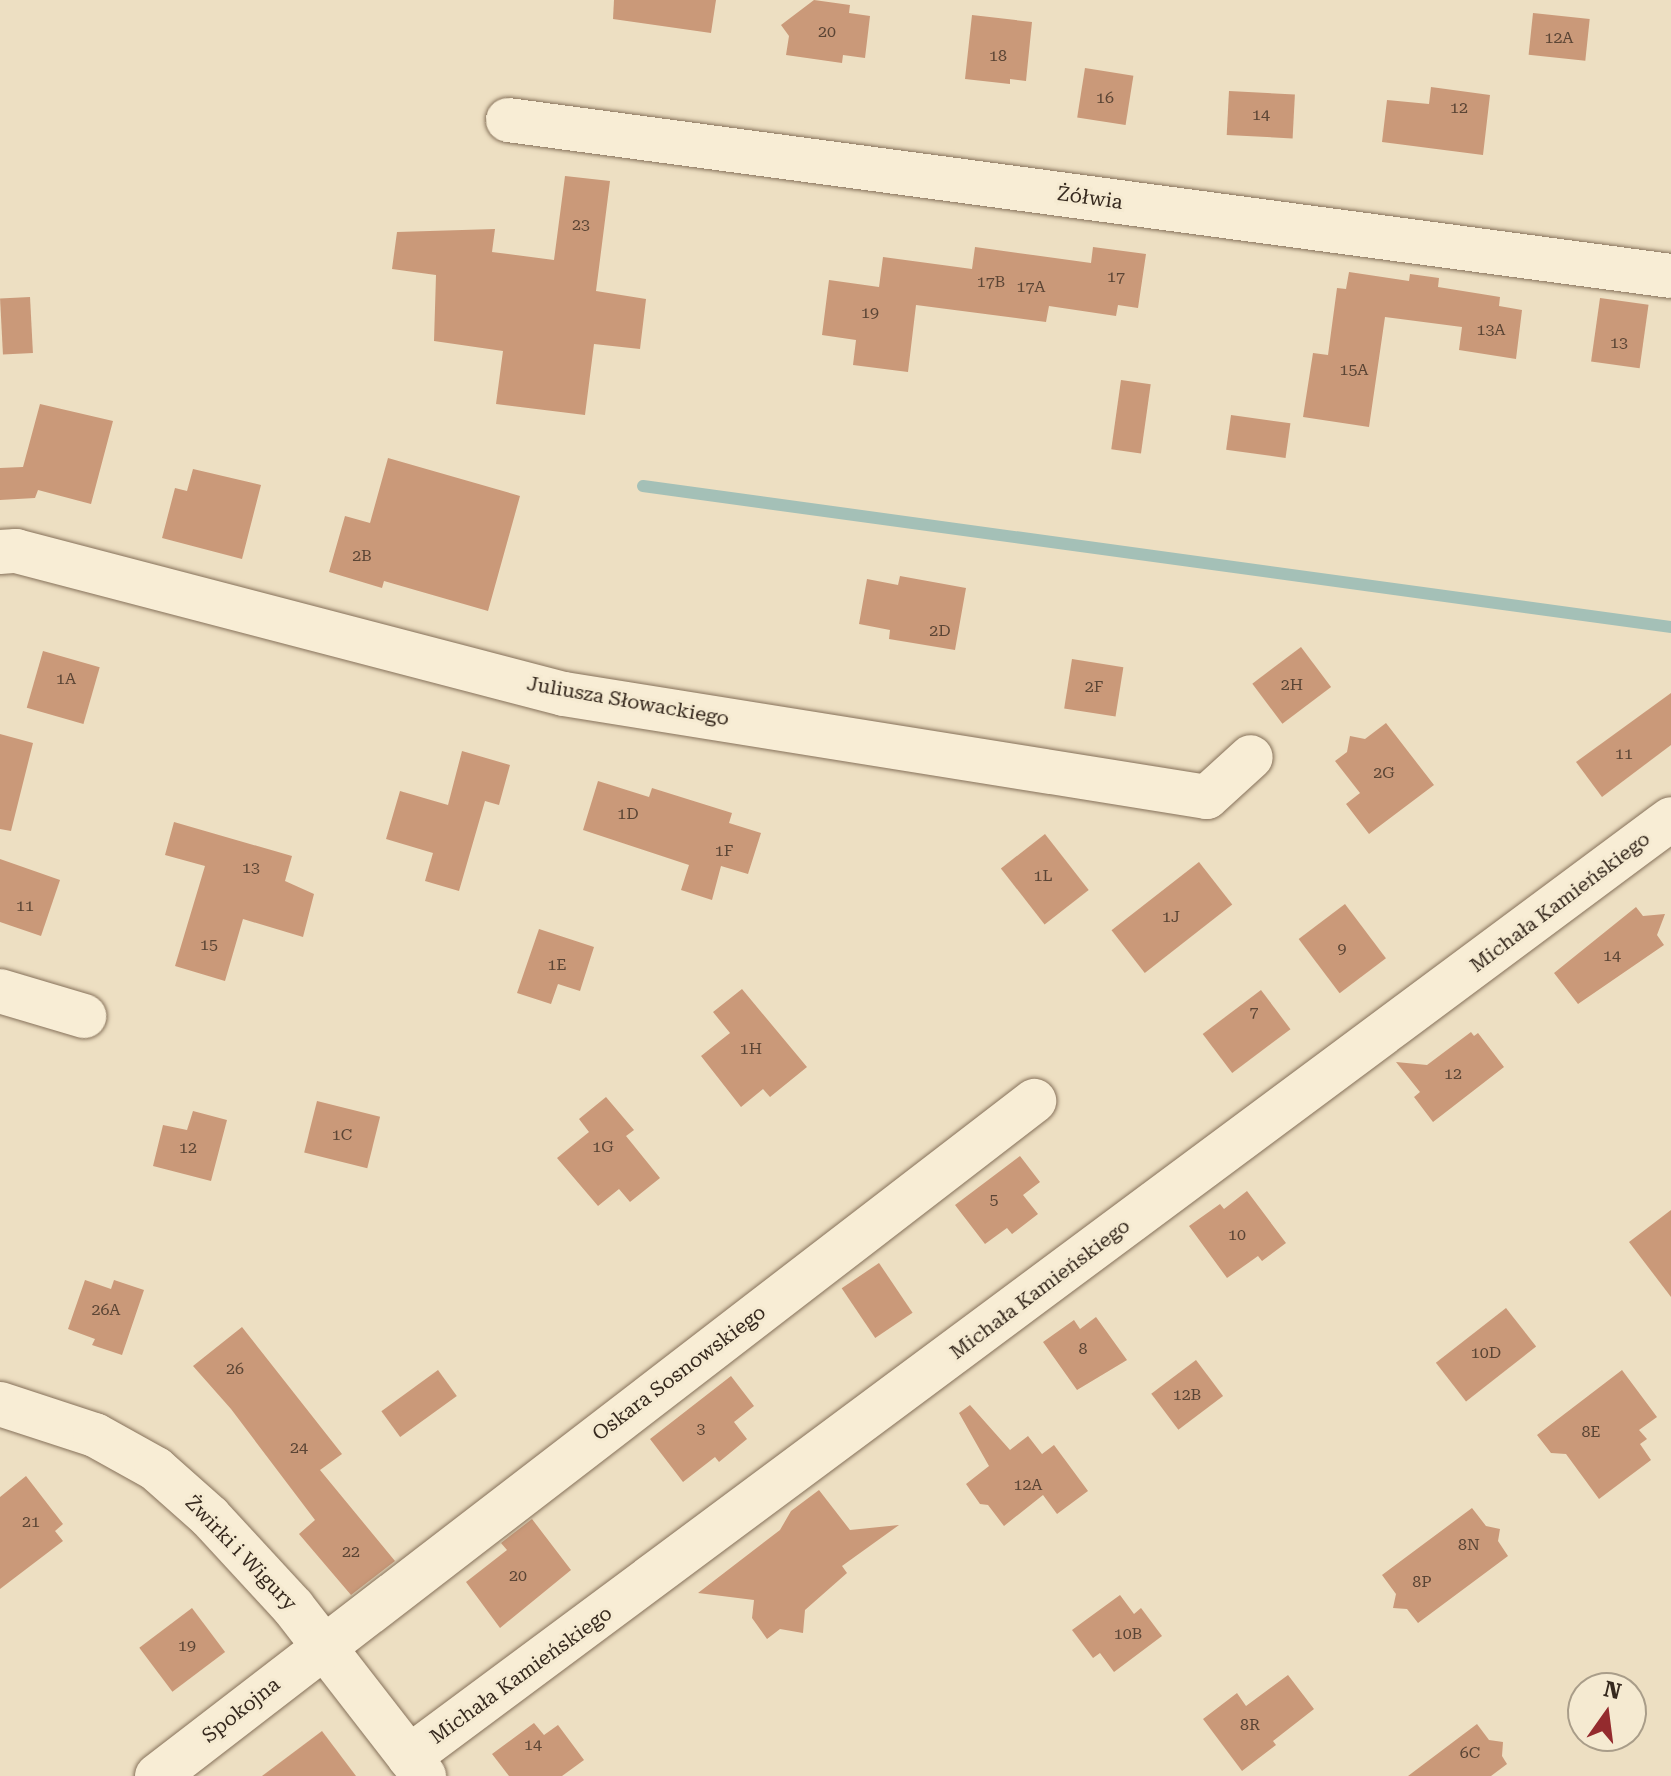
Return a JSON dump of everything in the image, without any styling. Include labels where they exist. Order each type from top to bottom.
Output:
[{"type":"street","name":"Żółwia","points":[[508,120],[1671,276]]},
{"type":"street","name":"Juliusza Słowackiego","points":[[0,552],[16,551],[564,694],[1207,797],[1251,757]]},
{"type":"street","name":"Michała Kamieńskiego","points":[[416,1766],[1671,819]]},
{"type":"street","points":[[0,991],[84,1016]]},
{"type":"street","name":"Oskara Sosnowskiego","points":[[325,1645],[1034,1101]]},
{"type":"street","name":"Żwirki i Wigury","points":[[0,1404],[95,1435],[156,1469],[237,1545],[325,1645],[416,1766]]},
{"type":"street","name":"Spokojna","points":[[157,1776],[325,1645]]},
{"type":"building","points":[[614,0],[716,0],[711,33],[613,19]]},
{"type":"building","points":[[814,0],[850,5],[849,13],[870,16],[865,58],[843,55],[842,63],[786,55],[789,36],[781,25]]},
{"type":"building","points":[[1533,13],[1590,19],[1585,61],[1529,55]]},
{"type":"building","points":[[972,15],[1032,22],[1026,81],[1010,79],[1010,84],[965,79]]},
{"type":"building","points":[[1085,68],[1133,76],[1126,125],[1077,117]]},
{"type":"building","points":[[1431,87],[1490,95],[1483,155],[1382,142],[1387,100],[1429,104]]},
{"type":"building","points":[[1229,91],[1295,94],[1293,138],[1227,135]]},
{"type":"building","points":[[565,176],[610,181],[596,291],[646,299],[640,349],[594,344],[585,415],[496,404],[503,351],[434,341],[436,275],[392,269],[397,232],[495,229],[492,252],[554,260]]},
{"type":"building","points":[[975,247],[1091,263],[1093,247],[1146,254],[1138,308],[1118,305],[1116,316],[1049,306],[1046,322],[916,305],[908,372],[853,365],[856,340],[822,335],[829,280],[879,287],[883,257],[972,269]]},
{"type":"building","points":[[1349,272],[1409,281],[1410,274],[1439,278],[1438,287],[1500,297],[1499,306],[1522,310],[1516,359],[1459,350],[1462,327],[1385,317],[1369,427],[1303,417],[1313,353],[1328,355],[1337,288],[1346,289]]},
{"type":"building","points":[[30,297],[33,353],[3,354],[0,299]]},
{"type":"building","points":[[1600,298],[1649,305],[1640,368],[1591,361]]},
{"type":"building","points":[[1121,380],[1151,384],[1141,453],[1111,449]]},
{"type":"building","points":[[40,404],[113,421],[91,504],[38,490],[35,498],[0,500],[0,468],[23,467]]},
{"type":"building","points":[[1231,415],[1290,423],[1286,458],[1226,450]]},
{"type":"building","points":[[388,458],[520,496],[488,611],[384,581],[382,588],[329,572],[345,516],[370,523]]},
{"type":"building","points":[[193,469],[261,485],[242,559],[162,538],[175,488],[187,491]]},
{"type":"building","points":[[900,576],[966,588],[955,650],[889,639],[890,630],[859,624],[867,579],[898,585]]},
{"type":"building","points":[[1301,647],[1331,687],[1282,724],[1252,684]]},
{"type":"building","points":[[43,651],[100,667],[83,724],[27,708]]},
{"type":"building","points":[[1072,659],[1123,667],[1116,717],[1064,708]]},
{"type":"building","points":[[1671,693],[1671,745],[1602,797],[1576,762]]},
{"type":"building","points":[[1386,723],[1434,785],[1369,834],[1346,804],[1360,793],[1335,761],[1347,752],[1350,736],[1365,739]]},
{"type":"building","points":[[0,734],[33,743],[11,831],[0,829]]},
{"type":"building","points":[[462,751],[510,765],[499,805],[485,801],[459,891],[425,881],[433,853],[386,839],[400,791],[448,805]]},
{"type":"building","points":[[598,781],[649,797],[652,788],[732,813],[729,823],[761,833],[748,874],[721,866],[712,900],[681,890],[689,865],[583,830]]},
{"type":"building","points":[[174,822],[292,856],[285,881],[314,894],[303,937],[243,919],[225,981],[175,966],[205,866],[165,855]]},
{"type":"building","points":[[1045,834],[1089,890],[1045,924],[1001,868]]},
{"type":"building","points":[[0,859],[60,880],[41,936],[0,922]]},
{"type":"building","points":[[1199,862],[1232,905],[1145,973],[1112,930]]},
{"type":"building","points":[[1345,904],[1386,958],[1340,993],[1299,939]]},
{"type":"building","points":[[1636,907],[1643,916],[1665,914],[1657,935],[1664,945],[1578,1004],[1554,973]]},
{"type":"building","points":[[539,929],[594,947],[580,991],[558,984],[551,1004],[517,993]]},
{"type":"building","points":[[742,989],[807,1067],[770,1097],[763,1089],[741,1107],[701,1056],[730,1033],[713,1012]]},
{"type":"building","points":[[1261,990],[1290,1029],[1232,1073],[1203,1034]]},
{"type":"building","points":[[1471,1032],[1474,1036],[1478,1033],[1504,1067],[1433,1122],[1414,1097],[1420,1092],[1396,1062],[1427,1065]]},
{"type":"building","points":[[606,1097],[634,1130],[626,1136],[660,1178],[630,1202],[619,1189],[598,1206],[557,1158],[589,1132],[579,1119]]},
{"type":"building","points":[[317,1101],[380,1117],[367,1168],[304,1152]]},
{"type":"building","points":[[193,1111],[227,1120],[211,1181],[153,1166],[163,1125],[187,1130]]},
{"type":"building","points":[[1020,1156],[1040,1182],[1023,1195],[1038,1214],[1012,1234],[1007,1228],[985,1244],[955,1205]]},
{"type":"building","points":[[1247,1191],[1286,1243],[1262,1261],[1258,1256],[1227,1278],[1189,1226],[1220,1204],[1224,1209]]},
{"type":"building","points":[[1671,1210],[1671,1297],[1629,1242]]},
{"type":"building","points":[[879,1263],[913,1313],[875,1338],[842,1288]]},
{"type":"building","points":[[85,1280],[111,1289],[114,1280],[144,1290],[122,1355],[92,1345],[95,1339],[68,1329]]},
{"type":"building","points":[[1506,1308],[1536,1347],[1466,1401],[1436,1363]]},
{"type":"building","points":[[1096,1317],[1127,1360],[1077,1390],[1043,1342],[1074,1320],[1080,1329]]},
{"type":"building","points":[[242,1327],[342,1454],[320,1470],[395,1561],[351,1595],[299,1534],[315,1520],[231,1409],[193,1366]]},
{"type":"building","points":[[1196,1360],[1223,1396],[1178,1430],[1151,1394]]},
{"type":"building","points":[[438,1370],[457,1396],[400,1437],[381,1411]]},
{"type":"building","points":[[1622,1370],[1657,1417],[1639,1430],[1647,1439],[1640,1444],[1651,1460],[1599,1499],[1566,1454],[1551,1453],[1537,1435]]},
{"type":"building","points":[[731,1376],[754,1406],[734,1422],[747,1439],[719,1462],[715,1457],[683,1482],[650,1439]]},
{"type":"building","points":[[970,1405],[1010,1450],[1028,1436],[1042,1454],[1054,1445],[1088,1491],[1057,1514],[1043,1495],[1004,1526],[988,1505],[980,1504],[966,1484],[989,1466],[959,1413]]},
{"type":"building","points":[[26,1476],[63,1524],[55,1531],[63,1541],[0,1589],[0,1497]]},
{"type":"building","points":[[819,1490],[850,1530],[899,1525],[842,1566],[847,1573],[805,1610],[803,1633],[780,1629],[767,1639],[752,1618],[754,1600],[698,1593],[780,1530],[791,1511]]},
{"type":"building","points":[[1472,1508],[1486,1526],[1500,1529],[1498,1541],[1508,1556],[1418,1623],[1407,1609],[1393,1608],[1396,1594],[1382,1575]]},
{"type":"building","points":[[532,1519],[571,1570],[500,1628],[466,1582],[507,1550],[501,1543]]},
{"type":"building","points":[[1120,1595],[1134,1614],[1141,1608],[1162,1636],[1114,1672],[1100,1653],[1093,1658],[1072,1630]]},
{"type":"building","points":[[192,1608],[225,1652],[172,1692],[139,1648]]},
{"type":"building","points":[[1288,1675],[1314,1709],[1273,1741],[1276,1745],[1242,1771],[1203,1719],[1237,1693],[1246,1706]]},
{"type":"building","points":[[534,1723],[544,1735],[558,1725],[584,1760],[562,1776],[509,1776],[492,1754]]},
{"type":"building","points":[[1477,1724],[1489,1740],[1503,1742],[1502,1756],[1507,1764],[1491,1776],[1408,1776]]},
{"type":"building","points":[[322,1731],[356,1776],[262,1776]]},
{"type":"waterway","points":[[643,486],[1671,627]]}]
